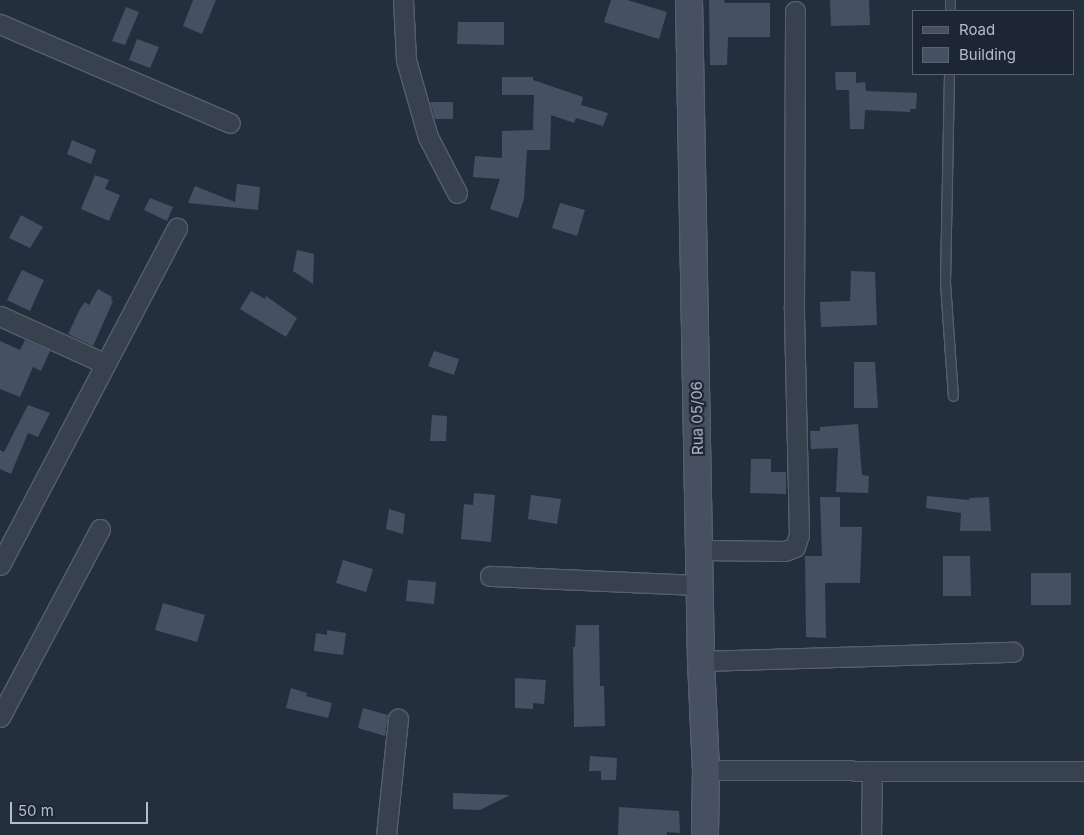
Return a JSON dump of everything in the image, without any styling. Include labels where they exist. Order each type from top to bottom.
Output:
[{"type":"street","points":[[403,0],[406,60],[428,137],[457,193]]},
{"type":"street","name":"Rua 05/06","points":[[689,0],[701,661],[706,770],[705,835]]},
{"type":"street","points":[[700,550],[785,551],[795,547],[799,535],[794,306],[795,11]]},
{"type":"street","points":[[0,24],[230,123]]},
{"type":"street","points":[[0,565],[178,228]]},
{"type":"street","points":[[0,316],[106,364]]},
{"type":"street","points":[[0,717],[100,529]]},
{"type":"street","points":[[490,576],[700,586]]},
{"type":"street","points":[[701,661],[1013,652]]},
{"type":"street","points":[[386,835],[398,719]]},
{"type":"street","points":[[706,770],[1084,771]]},
{"type":"street","points":[[871,835],[872,771]]},
{"type":"lane","points":[[949,75],[945,283],[953,396]]},
{"type":"building","points":[[193,0],[216,0],[202,34],[183,26]]},
{"type":"building","points":[[611,0],[627,0],[667,12],[659,39],[604,22]]},
{"type":"building","points":[[709,0],[724,0],[725,3],[770,3],[770,37],[728,37],[727,65],[710,65]]},
{"type":"building","points":[[830,0],[869,0],[870,25],[831,26]]},
{"type":"building","points":[[126,7],[139,12],[125,45],[112,41]]},
{"type":"building","points":[[458,22],[504,22],[504,45],[457,44]]},
{"type":"building","points":[[137,39],[159,47],[150,68],[129,60]]},
{"type":"building","points":[[835,72],[856,72],[856,83],[865,82],[866,91],[917,93],[916,109],[910,109],[910,112],[865,110],[864,129],[850,129],[849,90],[836,90]]},
{"type":"building","points":[[502,77],[533,77],[533,80],[583,97],[581,105],[608,113],[603,126],[576,118],[574,123],[551,115],[550,150],[527,150],[524,199],[518,218],[490,209],[500,179],[473,177],[475,156],[502,158],[502,131],[533,130],[534,95],[502,95]]},
{"type":"building","points":[[430,102],[453,102],[453,119],[435,119]]},
{"type":"building","points":[[72,140],[96,150],[91,164],[67,154]]},
{"type":"building","points":[[95,175],[109,180],[105,189],[120,195],[109,221],[81,209]]},
{"type":"building","points":[[237,184],[260,187],[258,210],[188,203],[195,186],[235,202]]},
{"type":"building","points":[[150,198],[173,207],[167,221],[144,210]]},
{"type":"building","points":[[560,203],[585,210],[577,236],[552,228]]},
{"type":"building","points":[[21,215],[43,227],[30,248],[9,238]]},
{"type":"building","points":[[297,250],[314,254],[313,284],[293,271]]},
{"type":"building","points":[[22,270],[44,280],[30,311],[7,300]]},
{"type":"building","points":[[851,271],[875,272],[877,325],[821,327],[820,302],[850,301]]},
{"type":"building","points":[[98,289],[112,297],[111,300],[113,301],[93,346],[68,334],[80,309],[85,302],[89,305]]},
{"type":"building","points":[[251,291],[265,299],[266,296],[297,318],[286,337],[240,309]]},
{"type":"building","points":[[25,340],[50,351],[41,371],[33,367],[20,397],[0,389],[0,341],[20,350]]},
{"type":"building","points":[[434,351],[459,359],[454,375],[428,366]]},
{"type":"building","points":[[854,362],[875,362],[878,408],[854,408]]},
{"type":"building","points":[[28,405],[50,413],[38,437],[28,433],[11,474],[0,469],[0,450],[4,452]]},
{"type":"building","points":[[432,415],[447,416],[446,441],[430,441]]},
{"type":"building","points":[[858,424],[862,475],[869,476],[868,493],[836,492],[838,448],[811,449],[810,431],[820,431],[820,427]]},
{"type":"building","points":[[751,459],[771,459],[771,472],[786,472],[786,494],[750,493]]},
{"type":"building","points":[[474,493],[495,495],[491,542],[461,539],[464,504],[473,505]]},
{"type":"building","points":[[531,495],[561,499],[557,524],[528,519]]},
{"type":"building","points":[[927,496],[969,500],[969,498],[989,497],[991,531],[960,531],[961,513],[926,508]]},
{"type":"building","points":[[820,497],[840,497],[840,527],[862,527],[860,583],[825,583],[826,638],[806,637],[805,556],[822,556]]},
{"type":"building","points":[[389,509],[405,514],[403,534],[386,529]]},
{"type":"building","points":[[943,556],[970,556],[971,596],[943,596]]},
{"type":"building","points":[[343,560],[373,569],[366,592],[336,583]]},
{"type":"building","points":[[1031,573],[1071,573],[1071,605],[1031,605]]},
{"type":"building","points":[[408,580],[436,582],[434,604],[406,601]]},
{"type":"building","points":[[163,603],[205,615],[197,642],[155,630]]},
{"type":"building","points":[[576,625],[599,625],[600,686],[604,686],[605,726],[574,727],[573,647],[575,647]]},
{"type":"building","points":[[327,630],[346,633],[343,655],[314,651],[316,633],[327,635]]},
{"type":"building","points":[[515,678],[546,680],[544,704],[533,703],[533,709],[515,708]]},
{"type":"building","points":[[291,688],[307,693],[306,696],[332,703],[328,718],[286,708]]},
{"type":"building","points":[[363,708],[388,715],[385,736],[358,728]]},
{"type":"building","points":[[590,756],[617,758],[616,780],[601,780],[601,771],[589,771]]},
{"type":"building","points":[[453,793],[510,795],[480,810],[453,809]]},
{"type":"building","points":[[619,807],[679,811],[680,833],[667,832],[667,835],[618,835]]}]
